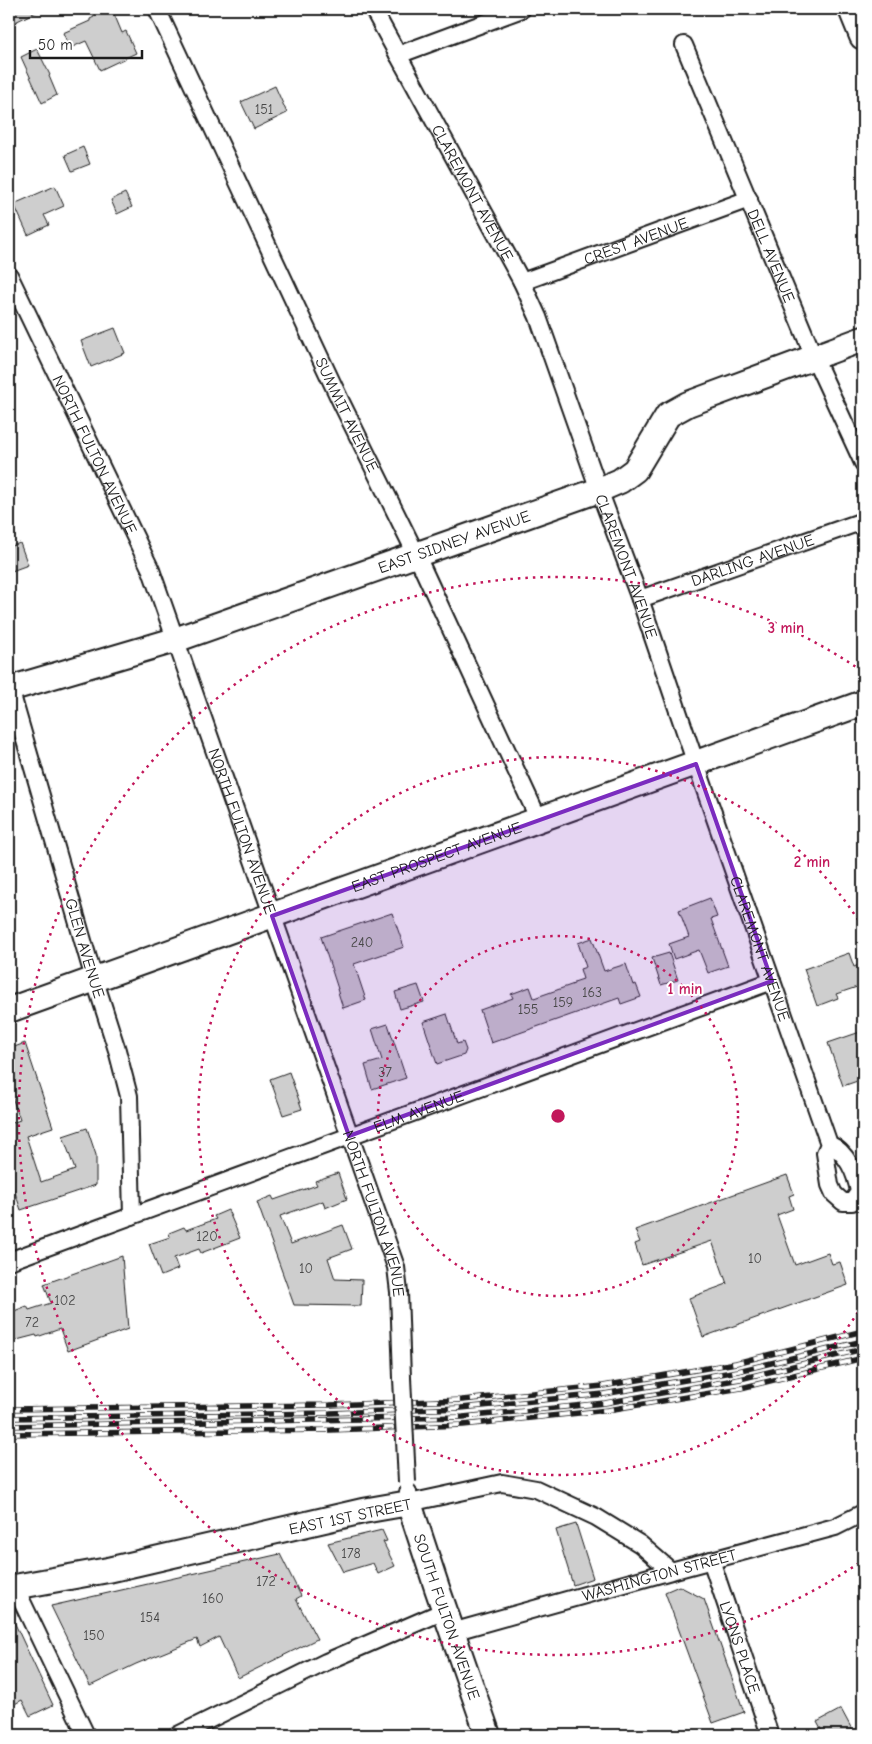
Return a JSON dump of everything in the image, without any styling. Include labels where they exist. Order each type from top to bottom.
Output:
[{"type":"main road","points":[[852,9],[863,36]]},
{"type":"street","name":"SUMMIT AVENUE","points":[[157,9],[341,402],[416,554],[539,820]]},
{"type":"street","name":"CLAREMONT AVENUE","points":[[373,9],[522,282],[538,317],[640,599],[830,1144],[839,1149],[855,1177],[859,1192],[858,1203],[843,1202],[834,1194],[830,1185],[825,1153],[830,1144]]},
{"type":"street","points":[[398,55],[522,9]]},
{"type":"street","name":"DELL AVENUE","points":[[684,44],[814,357],[863,463]]},
{"type":"street","name":"CREST AVENUE","points":[[522,282],[749,200]]},
{"type":"street","name":"NORTH FULTON AVENUE","points":[[9,275],[151,570],[396,1267],[399,1292],[404,1407]]},
{"type":"street","name":"EAST SIDNEY AVENUE","points":[[9,688],[175,640],[599,490],[620,481],[635,470],[668,415],[688,404],[863,339]]},
{"type":"street","name":"DARLING AVENUE","points":[[640,599],[863,521]]},
{"type":"street","name":"GLEN AVENUE","points":[[9,688],[129,1096],[132,1216]]},
{"type":"street","name":"EAST PROSPECT AVENUE","points":[[9,1010],[863,704]]},
{"type":"street","name":"ELM AVENUE","points":[[9,1261],[772,981]]},
{"type":"street","name":"SOUTH FULTON AVENUE","points":[[404,1407],[408,1492],[448,1621],[488,1735]]},
{"type":"street","name":"EAST 1ST STREET","points":[[12,1587],[108,1570],[363,1512],[408,1492],[502,1483],[536,1489],[596,1517],[640,1544],[671,1571]]},
{"type":"street","name":"WASHINGTON STREET","points":[[178,1735],[326,1662],[448,1621],[671,1571],[835,1527],[863,1513]]},
{"type":"street","name":"LYONS PLACE","points":[[710,1560],[770,1735]]},
{"type":"street","points":[[12,1587],[86,1735]]},
{"type":"highlighted area","points":[[696,764],[772,981],[349,1136],[272,916]]},
{"type":"building","points":[[9,9],[42,9],[9,25]]},
{"type":"building","points":[[91,9],[112,9],[122,33],[126,31],[136,53],[100,70],[86,41],[70,48],[63,33],[90,21],[94,17]]},
{"type":"building","points":[[37,49],[50,75],[57,95],[42,103],[21,57]]},
{"type":"building","points":[[275,86],[287,113],[254,129],[241,102]]},
{"type":"building","points":[[83,147],[90,164],[72,171],[65,155]]},
{"type":"building","points":[[55,186],[64,206],[44,215],[49,225],[28,235],[14,204]]},
{"type":"building","points":[[125,193],[132,207],[117,214],[111,200]]},
{"type":"building","points":[[115,328],[125,353],[91,367],[81,341]]},
{"type":"building","points":[[20,543],[28,565],[9,572],[9,547]]},
{"type":"building","points":[[710,898],[717,917],[711,919],[728,966],[708,973],[699,950],[674,959],[669,944],[689,937],[679,910]]},
{"type":"building","points":[[392,913],[404,947],[354,964],[366,1000],[343,1008],[321,937]]},
{"type":"building","points":[[592,938],[604,971],[626,964],[633,985],[636,984],[641,997],[621,1004],[619,998],[491,1043],[480,1010],[513,998],[511,994],[530,987],[534,998],[583,979],[580,969],[586,967],[578,943]]},
{"type":"building","points":[[669,953],[678,980],[661,985],[652,958]]},
{"type":"building","points":[[849,953],[854,967],[863,963],[863,985],[836,994],[838,998],[817,1006],[804,969]]},
{"type":"building","points":[[418,985],[424,1002],[400,1009],[395,992]]},
{"type":"building","points":[[447,1014],[457,1044],[463,1042],[466,1050],[464,1055],[437,1064],[423,1022]]},
{"type":"building","points":[[388,1024],[406,1078],[372,1089],[365,1065],[382,1060],[372,1029]]},
{"type":"building","points":[[863,1031],[863,1079],[843,1086],[828,1043]]},
{"type":"building","points":[[25,1043],[53,1127],[26,1136],[41,1182],[75,1170],[63,1136],[87,1128],[96,1155],[96,1185],[21,1210],[9,1175],[9,1124],[20,1120],[9,1088],[9,1049]]},
{"type":"building","points":[[289,1072],[302,1109],[283,1115],[270,1079]]},
{"type":"building","points":[[338,1173],[347,1199],[325,1208],[323,1201],[280,1216],[291,1244],[343,1225],[352,1249],[328,1258],[335,1279],[362,1280],[361,1306],[294,1305],[257,1202],[272,1196],[274,1200],[317,1185],[315,1181]]},
{"type":"building","points":[[787,1175],[794,1194],[789,1196],[793,1209],[777,1215],[795,1265],[828,1253],[832,1264],[840,1262],[848,1285],[703,1337],[689,1298],[727,1284],[712,1241],[642,1265],[635,1244],[640,1242],[635,1230]]},
{"type":"building","points":[[228,1210],[240,1238],[201,1253],[199,1249],[174,1258],[178,1269],[161,1276],[149,1244],[170,1237],[169,1233],[184,1227],[186,1230],[216,1219],[214,1216]]},
{"type":"building","points":[[122,1256],[128,1329],[68,1351],[60,1329],[37,1337],[36,1335],[9,1342],[9,1313],[27,1306],[29,1310],[51,1303],[44,1284]]},
{"type":"building","points":[[576,1524],[593,1578],[573,1585],[556,1530]]},
{"type":"building","points":[[382,1530],[387,1541],[383,1542],[395,1566],[378,1574],[373,1563],[343,1572],[328,1543]]},
{"type":"building","points":[[280,1554],[301,1596],[296,1599],[317,1639],[238,1678],[219,1637],[200,1647],[197,1639],[136,1664],[90,1686],[51,1606]]},
{"type":"building","points":[[679,1586],[704,1599],[744,1712],[713,1723],[665,1592]]},
{"type":"building","points":[[9,1611],[53,1705],[30,1716],[22,1700],[9,1707]]},
{"type":"building","points":[[841,1709],[855,1735],[824,1735],[817,1722]]},
{"type":"railway","points":[[9,1409],[330,1405],[462,1400],[603,1386],[736,1363],[863,1331]]},
{"type":"railway","points":[[9,1418],[330,1413],[461,1408],[604,1394],[738,1371],[863,1341]]},
{"type":"railway","points":[[9,1426],[463,1417],[605,1403],[740,1379],[863,1349]]},
{"type":"railway","points":[[9,1434],[331,1430],[463,1425],[608,1410],[741,1388],[863,1358]]}]
